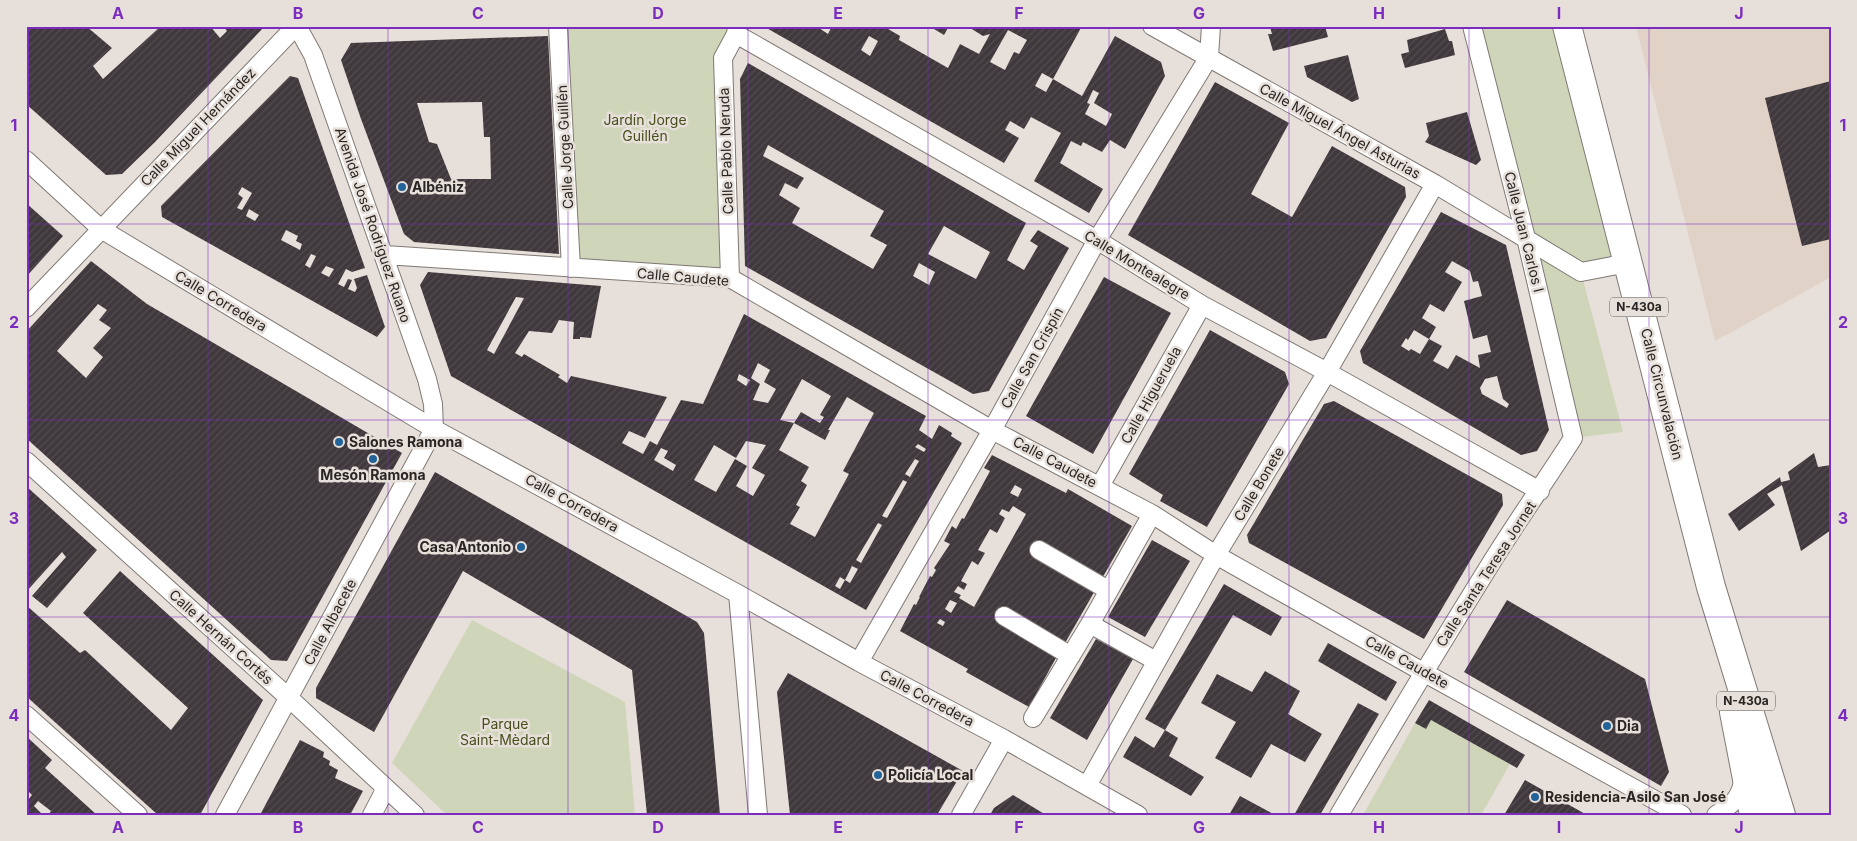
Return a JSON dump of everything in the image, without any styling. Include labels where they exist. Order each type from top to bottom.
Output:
[{"type":"main road","name":"Calle Circunvalación","points":[[1567,26],[1711,588]]},
{"type":"main road","name":"N-430a","points":[[1711,588],[1754,815]]},
{"type":"main road","name":"N-430a","points":[[1711,588],[1781,815]]},
{"type":"street","name":"Calle Miguel Hernández","points":[[26,308],[296,26]]},
{"type":"street","name":"Avenida José Rodríguez Ruano","points":[[296,26],[313,55],[385,255],[427,379],[433,404],[434,428]]},
{"type":"street","name":"Calle Jorge Guillén","points":[[558,26],[571,268]]},
{"type":"street","name":"Calle Miguel Ángel Asturias","points":[[1152,26],[1435,184],[1581,272],[1628,264]]},
{"type":"street","points":[[1208,57],[1211,26]]},
{"type":"street","name":"Calle Juan Carlos I","points":[[1472,26],[1526,238],[1572,438]]},
{"type":"street","name":"Calle Montealegre","points":[[736,30],[1097,240],[1202,305],[1327,372],[1540,491]]},
{"type":"street","name":"Calle Pablo Neruda","points":[[730,278],[723,58],[736,30]]},
{"type":"street","name":"Calle San Crispín","points":[[859,662],[992,430],[1097,240],[1208,57]]},
{"type":"street","name":"Calle Corredera","points":[[26,160],[101,229],[434,428],[859,662],[1004,739],[1138,815]]},
{"type":"street","name":"Calle Bonete","points":[[1088,786],[1216,555],[1327,372],[1435,184]]},
{"type":"street","name":"Calle Caudete","points":[[385,255],[730,278],[992,430],[1152,514],[1216,555],[1682,815]]},
{"type":"street","name":"Calle Higueruela","points":[[1100,486],[1202,305]]},
{"type":"street","name":"Calle Albacete","points":[[225,815],[434,428]]},
{"type":"street","name":"Calle Santa Teresa Jornet","points":[[1339,815],[1423,672],[1572,438]]},
{"type":"street","name":"Calle Hernán Cortés","points":[[26,461],[415,815]]},
{"type":"street","points":[[1033,718],[1090,624],[1152,514]]},
{"type":"street","points":[[1039,550],[1108,590]]},
{"type":"street","points":[[738,594],[758,815]]},
{"type":"street","points":[[1004,616],[1071,656]]},
{"type":"street","points":[[1090,624],[1156,661]]},
{"type":"street","points":[[26,715],[138,815]]},
{"type":"street","points":[[961,815],[1004,739]]},
{"type":"street","points":[[1716,815],[1733,803],[1741,792],[1745,775]]},
{"type":"street","points":[[372,815],[386,788]]},
{"type":"shaded area","points":[[1636,26],[1831,26],[1831,277],[1715,341]]},
{"type":"green space","name":"Jardín Jorge Guillén","points":[[558,26],[737,26],[723,58],[730,278],[571,268]]},
{"type":"green space","points":[[1472,26],[1567,26],[1628,263],[1581,272],[1623,432],[1573,438]]},
{"type":"green space","name":"Parque Saint-Mèdard","points":[[472,620],[625,702],[635,815],[447,815],[392,763]]},
{"type":"green space","points":[[1431,720],[1510,764],[1481,815],[1363,815],[1415,723],[1426,729]]},
{"type":"building","points":[[26,26],[86,26],[112,48],[93,66],[103,79],[161,26],[210,26],[220,38],[227,31],[223,26],[265,26],[122,174],[106,175],[26,104]]},
{"type":"building","points":[[763,26],[820,26],[819,28],[828,34],[832,26],[883,26],[900,36],[899,40],[948,68],[960,44],[979,54],[990,34],[983,36],[967,26],[1082,26],[1053,79],[1082,96],[1115,36],[1161,62],[1165,76],[1125,149],[1110,140],[1102,152],[1083,142],[1081,146],[1071,141],[1060,163],[1103,189],[1089,213],[1034,181],[1061,133],[1031,117],[1024,129],[1010,121],[1005,130],[1019,138],[1004,163]],"holes":[[[1008,30],[1027,40],[1019,54],[1014,52],[1005,70],[990,62]],[[869,36],[878,41],[870,56],[861,50]],[[1042,73],[1053,79],[1046,92],[1035,86]],[[1093,90],[1099,93],[1094,103],[1112,114],[1106,126],[1085,114],[1090,104],[1087,103]]]},
{"type":"building","points":[[929,26],[949,26],[944,35]]},
{"type":"building","points":[[1325,26],[1328,37],[1273,51],[1268,34],[1272,34],[1270,27]]},
{"type":"building","points":[[1445,29],[1449,41],[1452,41],[1455,55],[1405,68],[1401,54],[1409,52],[1407,40]]},
{"type":"building","points":[[548,36],[559,254],[414,242],[404,234],[341,60],[351,43]],"holes":[[[482,102],[484,137],[490,137],[491,179],[451,179],[437,144],[429,142],[417,103]]]},
{"type":"building","points":[[1348,55],[1359,99],[1352,102],[1307,77],[1304,66]]},
{"type":"building","points":[[748,63],[1026,223],[1007,260],[1024,270],[1038,246],[1030,241],[1038,230],[1069,248],[989,391],[973,394],[745,266],[740,79]],"holes":[[[768,145],[884,211],[870,236],[887,245],[873,269],[792,223],[800,208],[779,195],[785,183],[797,189],[804,178],[763,156]],[[944,226],[990,252],[976,279],[928,254]],[[919,263],[935,272],[929,285],[913,276]]]},
{"type":"building","points":[[290,76],[298,78],[365,268],[352,272],[346,269],[338,284],[344,287],[348,279],[352,280],[348,289],[355,292],[357,288],[354,279],[367,275],[385,327],[377,337],[162,217],[161,206]],"holes":[[[242,187],[252,193],[242,210],[237,208],[243,198],[238,194]],[[249,209],[259,215],[255,221],[246,216]],[[286,230],[298,236],[296,241],[302,244],[300,250],[281,240]],[[311,254],[316,256],[310,268],[305,265]],[[326,266],[334,269],[329,277],[321,273]]]},
{"type":"building","points":[[1831,81],[1831,239],[1802,246],[1765,98]]},
{"type":"building","points":[[1215,82],[1289,123],[1251,194],[1292,217],[1332,146],[1405,187],[1406,197],[1326,338],[1310,341],[1128,235]]},
{"type":"building","points":[[1467,112],[1481,160],[1476,165],[1425,142],[1429,136],[1426,123]]},
{"type":"building","points":[[26,203],[63,236],[26,277]]},
{"type":"building","points":[[1441,212],[1506,245],[1549,430],[1537,451],[1521,455],[1363,363],[1360,351]],"holes":[[[1452,261],[1470,271],[1473,282],[1478,281],[1482,296],[1464,301],[1473,339],[1487,335],[1491,352],[1478,355],[1480,368],[1456,355],[1448,369],[1433,361],[1442,346],[1429,339],[1436,327],[1422,318],[1430,304],[1444,312],[1462,282],[1445,272]],[[1414,330],[1429,339],[1420,354],[1411,349],[1409,351],[1401,346],[1406,338],[1408,340]],[[1497,376],[1503,399],[1509,404],[1507,408],[1482,394],[1480,388],[1485,379]]]},
{"type":"building","points":[[91,261],[147,304],[402,453],[287,661],[271,660],[26,438],[26,332]],"holes":[[[98,304],[107,310],[99,320],[111,328],[93,348],[103,357],[86,378],[57,351]]]},
{"type":"building","points":[[428,272],[601,286],[591,338],[580,337],[580,339],[573,339],[574,322],[559,320],[552,333],[529,331],[515,353],[522,357],[524,354],[560,375],[558,377],[567,383],[571,376],[667,397],[645,438],[629,431],[622,443],[643,454],[650,441],[657,445],[681,400],[703,404],[744,314],[926,416],[919,430],[932,439],[939,425],[952,433],[951,436],[962,443],[866,610],[451,376],[420,285]],"holes":[[[516,297],[524,298],[494,354],[487,350]],[[758,363],[770,370],[764,382],[776,389],[768,403],[753,400],[760,384],[751,378]],[[739,374],[750,380],[746,386],[737,380]],[[802,379],[831,396],[820,415],[824,417],[820,423],[801,412],[794,423],[780,420]],[[847,397],[874,413],[843,471],[849,474],[815,537],[790,524],[800,507],[796,505],[807,485],[801,481],[809,467],[779,450],[794,423],[825,440],[830,430],[828,430]],[[746,441],[766,445],[752,468],[765,475],[753,496],[736,486],[747,466],[735,459],[716,492],[694,480],[714,445],[736,458]],[[918,444],[926,449],[924,452],[915,447]],[[661,448],[668,451],[664,458],[676,465],[673,471],[654,460]],[[915,459],[919,461],[910,477],[905,474]],[[903,480],[907,482],[887,518],[882,516]],[[878,523],[882,525],[861,563],[856,560]],[[852,566],[858,569],[850,583],[845,580]],[[840,577],[845,580],[840,589],[835,586]]]},
{"type":"building","points":[[1104,277],[1171,313],[1093,454],[1026,416]]},
{"type":"building","points":[[1210,330],[1285,372],[1289,384],[1207,527],[1160,501],[1163,495],[1129,474]]},
{"type":"building","points":[[1334,401],[1502,494],[1503,505],[1424,639],[1249,543],[1247,535],[1324,404]]},
{"type":"building","points":[[1814,453],[1818,467],[1831,465],[1831,530],[1801,551],[1782,485],[1767,494],[1775,505],[1739,531],[1728,514],[1780,477],[1781,482],[1790,480],[1788,472]]},
{"type":"building","points":[[992,455],[1066,493],[1068,489],[1132,526],[1065,643],[1002,607],[995,620],[1057,656],[1029,707],[966,672],[968,669],[900,631],[914,604],[916,605],[930,576],[932,577],[936,570],[934,568],[950,544],[944,541],[952,526],[956,529],[962,518],[964,519],[990,471],[984,468]],"holes":[[[1015,485],[1022,489],[1018,497],[1010,493]],[[1013,506],[1026,514],[974,607],[959,598],[961,595],[954,592],[958,586],[964,590],[967,584],[961,581],[972,561],[978,565],[985,553],[978,550],[990,529],[997,533],[1005,518],[999,514],[1002,509],[1009,512]],[[950,600],[957,603],[951,613],[945,609]],[[940,619],[945,622],[943,626],[937,623]]]},
{"type":"building","points":[[435,472],[697,622],[704,633],[720,815],[647,815],[632,670],[463,571],[374,732],[316,698],[316,688]]},
{"type":"building","points":[[26,486],[97,550],[47,608],[32,596],[66,557],[62,552],[26,592]]},
{"type":"building","points":[[1152,540],[1190,561],[1145,637],[1108,617]]},
{"type":"building","points":[[120,571],[263,700],[200,815],[158,815],[26,696],[26,605],[80,653],[85,650],[171,730],[188,708],[83,613]]},
{"type":"building","points":[[1224,584],[1282,617],[1271,636],[1233,615],[1165,730],[1145,719]]},
{"type":"building","name":"Dia","points":[[1507,600],[1645,679],[1669,772],[1661,786],[1464,672]]},
{"type":"building","points":[[1096,639],[1133,659],[1087,740],[1050,718]]},
{"type":"building","points":[[1328,643],[1397,682],[1386,701],[1318,661]]},
{"type":"building","points":[[1265,671],[1300,691],[1288,714],[1322,734],[1305,762],[1271,744],[1251,778],[1215,758],[1236,722],[1201,703],[1217,674],[1252,692]]},
{"type":"building","points":[[788,673],[963,771],[937,815],[790,815],[777,692]]},
{"type":"building","points":[[1429,700],[1525,755],[1517,768],[1431,720],[1426,729],[1415,723]]},
{"type":"building","points":[[1358,703],[1379,714],[1320,815],[1294,815]]},
{"type":"building","points":[[1165,730],[1178,738],[1169,756],[1204,777],[1191,796],[1123,757],[1135,736],[1154,748]]},
{"type":"building","points":[[26,736],[52,760],[45,768],[97,815],[48,815],[51,811],[38,801],[34,806],[43,815],[26,815],[26,799],[28,800],[32,795],[26,789]]},
{"type":"building","points":[[300,740],[324,752],[323,757],[330,761],[329,765],[338,770],[335,778],[363,791],[350,815],[260,815]]},
{"type":"building","name":"Residencia-Asilo San José","points":[[1525,780],[1587,815],[1504,815]]},
{"type":"building","points":[[1013,795],[1046,815],[990,815],[994,808]]},
{"type":"building","points":[[1240,796],[1275,815],[1229,815]]},
{"type":"place","name":"Albéniz","points":[[402,187]]},
{"type":"place","name":"Salones Ramona","points":[[339,442]]},
{"type":"place","name":"Mesón Ramona","points":[[373,459]]},
{"type":"place","name":"Casa Antonio","points":[[521,547]]},
{"type":"place","name":"Dia","points":[[1607,726]]},
{"type":"place","name":"Policía Local","points":[[878,775]]},
{"type":"place","name":"Residencia-Asilo San José","points":[[1535,797]]}]
